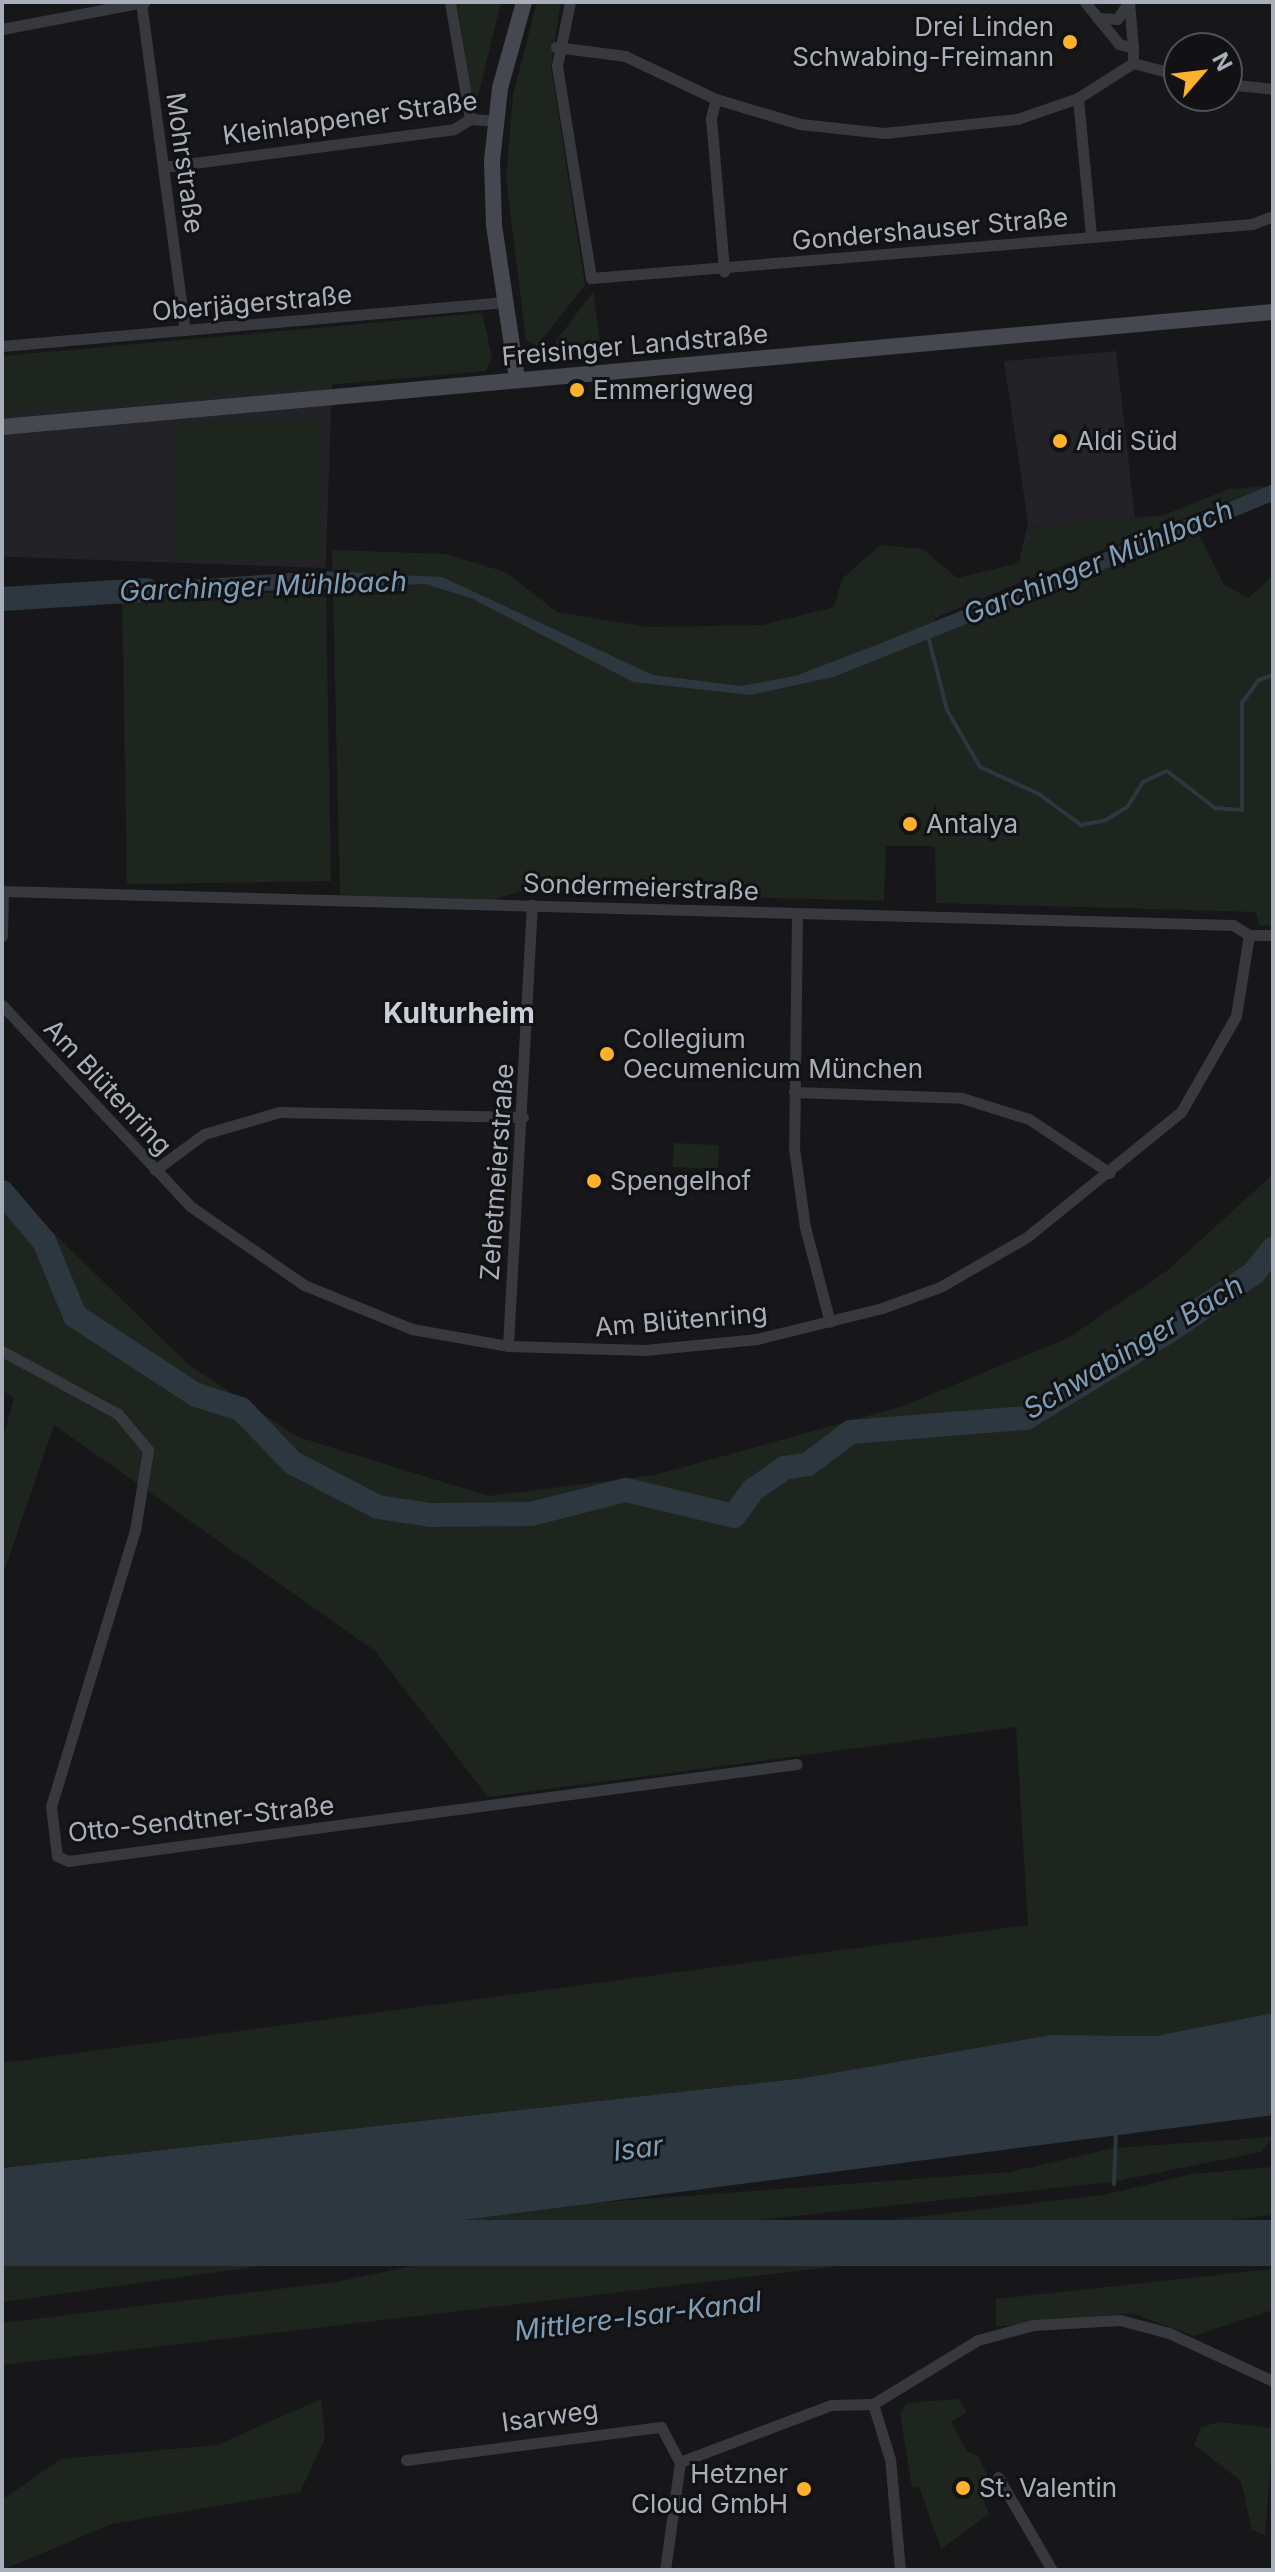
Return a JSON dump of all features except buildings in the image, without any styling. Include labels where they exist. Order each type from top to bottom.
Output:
[{"type":"main road","points":[[517,379],[492,195],[496,121],[524,2]]},
{"type":"main road","name":"Freisinger Landstraße","points":[[2,427],[1273,312]]},
{"type":"street","points":[[2,29],[142,2]]},
{"type":"street","name":"Mohrstraße","points":[[142,2],[185,330]]},
{"type":"street","points":[[450,2],[470,119]]},
{"type":"street","points":[[570,2],[556,47],[625,56],[716,99],[800,124],[930,134],[1017,119],[1078,98],[1133,63],[1163,71]]},
{"type":"street","points":[[1085,2],[1119,44],[1133,48]]},
{"type":"street","points":[[1097,18],[1117,19],[1129,2]]},
{"type":"street","points":[[1129,2],[1133,63]]},
{"type":"street","name":"Gondershauser Straße","points":[[556,47],[591,278],[724,271],[1252,224],[1273,216]]},
{"type":"street","points":[[1243,86],[1273,89]]},
{"type":"street","points":[[1078,98],[1091,236]]},
{"type":"street","points":[[716,99],[711,118],[724,271]]},
{"type":"street","name":"Kleinlappener Straße","points":[[163,167],[454,129],[470,119],[496,121]]},
{"type":"street","name":"Oberjägerstraße","points":[[2,346],[505,302]]},
{"type":"street","points":[[2,936],[3,891]]},
{"type":"street","name":"Sondermeierstraße","points":[[3,891],[1233,925],[1249,935],[1273,935]]},
{"type":"street","name":"Zehetmeierstraße","points":[[508,1346],[523,1117],[532,905]]},
{"type":"street","points":[[797,913],[794,1092],[800,1200],[830,1322]]},
{"type":"street","name":"Am Blütenring","points":[[2,1005],[155,1170],[227,1236],[304,1285],[412,1329],[508,1346],[645,1350],[830,1322],[907,1301],[973,1271],[1110,1173],[1181,1112],[1213,1066],[1236,1016],[1249,935]]},
{"type":"street","points":[[794,1092],[962,1098],[1029,1119],[1110,1173]]},
{"type":"street","points":[[155,1170],[204,1134],[279,1112],[523,1117]]},
{"type":"street","name":"Otto-Sendtner-Straße","points":[[6,1353],[118,1414],[148,1450],[135,1530],[51,1806],[57,1856],[68,1861],[797,1764]]},
{"type":"street","points":[[665,2570],[680,2462],[831,2405],[873,2404],[978,2340],[1053,2322],[1155,2328],[1273,2381]]},
{"type":"street","points":[[873,2404],[890,2459],[900,2570]]},
{"type":"street","name":"Isarweg","points":[[406,2460],[661,2427],[680,2462]]},
{"type":"street","points":[[998,2477],[1052,2570]]},
{"type":"shaded area","points":[[457,2],[501,2],[476,105],[472,99]]},
{"type":"shaded area","points":[[537,2],[561,2],[551,66],[585,285],[537,346],[526,341],[506,178],[513,95]]},
{"type":"shaded area","points":[[593,292],[601,348],[555,345],[556,341]]},
{"type":"shaded area","points":[[482,313],[492,357],[486,371],[2,414],[2,356]]},
{"type":"shaded area","points":[[1116,351],[1135,518],[1028,527],[1038,575],[935,618],[928,598],[1020,562],[1028,522],[1004,361]]},
{"type":"shaded area","points":[[2,372],[332,384],[326,568],[2,557]]},
{"type":"shaded area","points":[[176,419],[322,419],[322,560],[176,560]]},
{"type":"shaded area","points":[[1268,486],[1038,575],[1035,567],[1034,575],[932,612],[940,634],[1198,532],[1224,585],[1249,598],[1273,575],[1273,926],[1259,925],[1256,912],[936,903],[935,847],[927,846],[886,846],[884,901],[522,891],[492,900],[340,897],[332,550],[447,554],[505,572],[557,612],[649,627],[762,625],[834,607],[842,579],[880,545],[923,549],[957,578],[1019,563],[1024,539],[1031,544],[1028,527],[1164,515],[1229,489]]},
{"type":"shaded area","points":[[326,592],[331,881],[127,885],[122,596]]},
{"type":"shaded area","points":[[674,1143],[719,1145],[718,1169],[673,1167]]},
{"type":"shaded area","points":[[1273,1174],[1273,2013],[1155,2036],[1051,2035],[804,2078],[2,2168],[2,2063],[1028,1925],[1016,1727],[488,1797],[375,1651],[54,1425],[2,1578],[2,1441],[14,1398],[2,1390],[2,1183],[189,1365],[298,1437],[488,1496],[655,1475],[903,1406],[1068,1338],[1168,1270]]},
{"type":"shaded area","points":[[1273,2137],[1261,2152],[1112,2182],[608,2236],[478,2236],[2,2302],[2,2266],[232,2250],[509,2209],[1010,2172],[1114,2148]]},
{"type":"shaded area","points":[[1273,2167],[1273,2215],[2,2365],[2,2323],[336,2282],[460,2256],[494,2263],[578,2256],[1103,2195],[1192,2174]]},
{"type":"shaded area","points":[[1273,2269],[1273,2310],[1194,2336],[1132,2313],[996,2327],[996,2299]]},
{"type":"shaded area","points":[[321,2399],[325,2439],[300,2492],[112,2524],[2,2570],[2,2500],[61,2459],[217,2445]]},
{"type":"shaded area","points":[[958,2399],[967,2412],[951,2422],[967,2451],[979,2457],[996,2495],[984,2500],[989,2514],[941,2549],[919,2486],[912,2488],[900,2414],[907,2403]]},
{"type":"shaded area","points":[[1220,2422],[1273,2428],[1265,2535],[1252,2530],[1241,2481],[1194,2445],[1201,2427]]},
{"type":"water","points":[[1273,484],[1273,501],[1198,532],[833,677],[750,695],[633,682],[471,598],[425,584],[116,597],[115,585],[322,571],[442,577],[653,675],[741,686],[795,676]]},
{"type":"water","points":[[86,586],[87,599],[3,605],[2,592]]},
{"type":"water","name":"Isar","points":[[1273,2013],[1273,2115],[232,2250],[2,2266],[2,2168],[804,2078],[1051,2035],[1155,2036]]},
{"type":"water","points":[[2,2220],[1273,2220],[1273,2266],[2,2266]]},
{"type":"waterway","name":"Garchinger Mühlbach","points":[[2,599],[147,590]]},
{"type":"waterway","name":"Garchinger Mühlbach","points":[[928,636],[947,710],[980,767],[1039,794],[1081,825],[1106,820],[1128,806],[1143,782],[1167,771],[1215,808],[1242,810],[1242,703],[1259,680],[1273,675]]},
{"type":"waterway","name":"Schwabinger Bach","points":[[2,1192],[44,1241],[75,1316],[196,1395],[241,1409],[293,1463],[378,1507],[430,1515],[531,1514],[626,1490],[734,1516],[753,1490],[784,1468],[808,1464],[851,1432],[1026,1418],[1166,1333],[1254,1273],[1273,1249]]},
{"type":"waterway","points":[[1114,2184],[1116,2131]]},
{"type":"place","name":"Drei Linden Schwabing-Freimann","points":[[1070,42]]},
{"type":"place","name":"Emmerigweg","points":[[577,390]]},
{"type":"place","name":"Aldi Süd","points":[[1060,441]]},
{"type":"place","name":"Antalya","points":[[910,824]]},
{"type":"place","name":"Collegium Oecumenicum München","points":[[607,1054]]},
{"type":"place","name":"Spengelhof","points":[[594,1181]]},
{"type":"place","name":"St. Valentin","points":[[963,2488]]},
{"type":"place","name":"Hetzner Cloud GmbH","points":[[804,2489]]},
{"type":"district","name":"Kulturheim","points":[[459,1013]]},
{"type":"water label","name":"Mittlere-Isar-Kanal","points":[[638,2316]]}]
